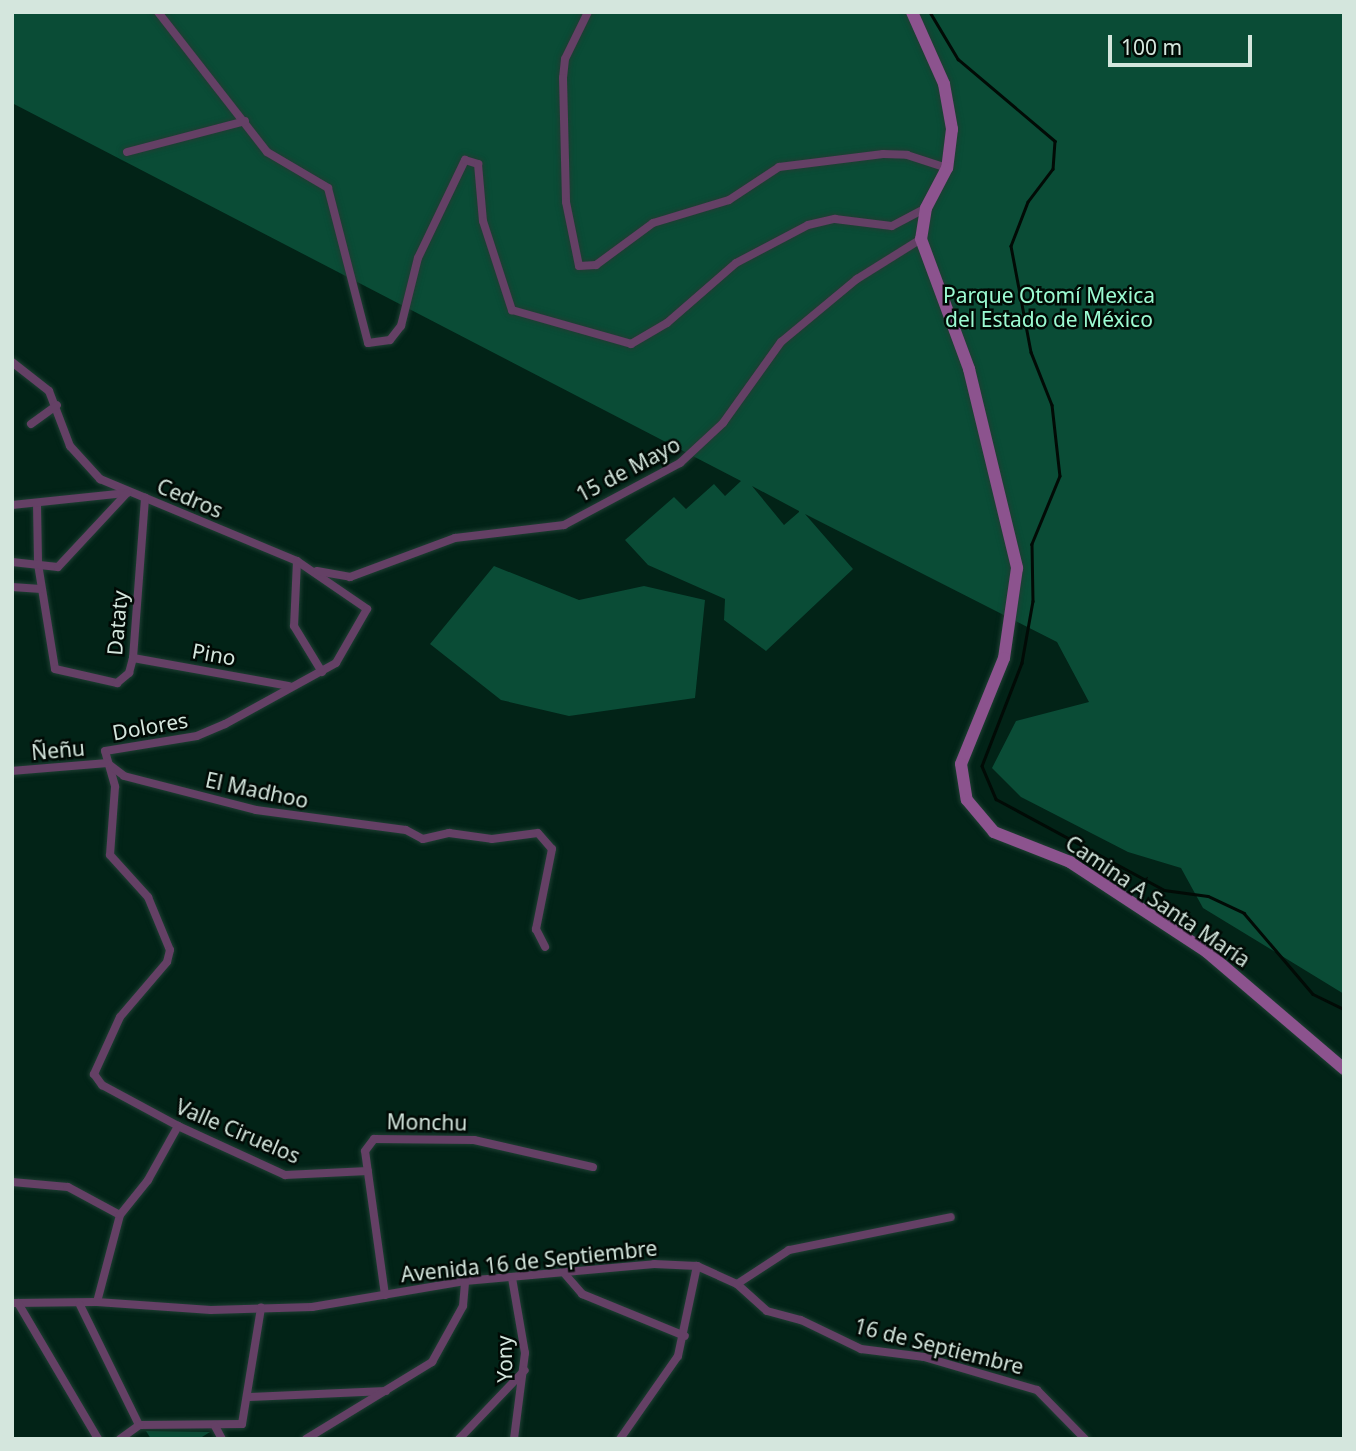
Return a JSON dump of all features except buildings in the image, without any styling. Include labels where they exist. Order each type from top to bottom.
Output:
[{"type":"main road","name":"Camina A Santa María","points":[[912,12],[946,94],[952,129],[947,168],[926,208],[921,239],[968,369],[1017,568],[1004,658],[961,764],[967,800],[994,832],[1050,852],[1207,952],[1344,1069]]},
{"type":"street","points":[[158,12],[267,152],[328,188],[352,269],[364,335],[375,344],[390,340],[401,326],[418,258],[465,160],[478,164],[484,221],[512,310],[631,344],[667,323],[736,263],[807,225],[835,219],[892,226],[926,208]]},
{"type":"street","points":[[588,12],[565,59],[563,78],[566,202],[574,261],[587,268],[653,223],[729,200],[779,167],[883,154],[907,155],[947,168]]},
{"type":"street","points":[[127,152],[244,121]]},
{"type":"street","name":"15 de Mayo","points":[[314,571],[350,577],[455,538],[564,524],[680,463],[723,423],[781,341],[857,279],[921,239]]},
{"type":"street","points":[[12,362],[44,385],[57,405],[75,453],[100,479],[127,493]]},
{"type":"street","points":[[31,424],[57,405]]},
{"type":"street","points":[[13,505],[127,493]]},
{"type":"street","name":"Cedros","points":[[12,562],[58,568],[127,493],[145,496],[297,561],[367,609]]},
{"type":"street","name":"Dataty","points":[[41,589],[55,669],[117,683],[129,673],[133,658],[145,496]]},
{"type":"street","points":[[12,587],[41,589],[37,503]]},
{"type":"street","points":[[297,561],[294,626],[322,672]]},
{"type":"street","name":"Dolores","points":[[102,1085],[94,1074],[98,1057],[131,1001],[167,962],[170,950],[148,897],[110,855],[115,788],[105,751],[212,731],[288,686],[322,672],[336,663],[367,609]]},
{"type":"street","name":"Pino","points":[[133,658],[288,686]]},
{"type":"street","name":"Ñeñu","points":[[12,771],[107,763]]},
{"type":"street","name":"El Madhoo","points":[[107,763],[124,776],[256,810],[406,830],[427,839],[466,832],[492,839],[532,832],[543,836],[552,849],[536,933],[545,947]]},
{"type":"street","name":"Valle Ciruelos","points":[[102,1085],[178,1126],[285,1175],[368,1171]]},
{"type":"street","points":[[97,1302],[120,1215],[148,1180],[178,1126]]},
{"type":"street","name":"Monchu","points":[[385,1295],[366,1148],[386,1137],[474,1140],[593,1167]]},
{"type":"street","points":[[12,1182],[68,1187],[120,1215]]},
{"type":"street","points":[[737,1284],[789,1250],[951,1217]]},
{"type":"street","points":[[620,1439],[668,1374],[685,1336],[697,1266]]},
{"type":"street","name":"Avenida 16 de Septiembre","points":[[15,1303],[80,1305],[97,1302],[261,1308],[312,1307],[465,1281],[697,1266],[737,1284]]},
{"type":"street","points":[[564,1273],[582,1294],[685,1336]]},
{"type":"street","name":"Yony","points":[[512,1278],[525,1370],[514,1439]]},
{"type":"street","points":[[306,1439],[432,1362],[463,1306],[465,1281]]},
{"type":"street","name":"16 de Septiembre","points":[[737,1284],[767,1311],[801,1320],[861,1349],[924,1357],[1037,1390],[1085,1439]]},
{"type":"street","points":[[15,1303],[98,1439]]},
{"type":"street","points":[[80,1305],[139,1425]]},
{"type":"street","points":[[120,1439],[139,1425],[242,1424],[250,1397],[261,1308]]},
{"type":"street","points":[[459,1439],[525,1370]]},
{"type":"street","points":[[250,1397],[389,1390]]},
{"type":"street","points":[[215,1426],[222,1439]]},
{"type":"green space","name":"Parque Otomí Mexica del Estado de México","points":[[12,12],[1344,12],[1344,994],[1203,908],[1181,868],[1128,852],[1021,797],[992,768],[1016,721],[1089,702],[1057,642],[805,514],[853,569],[766,651],[724,620],[725,599],[648,565],[625,540],[674,497],[686,509],[714,484],[725,496],[741,481],[12,103]],"holes":[[[752,486],[799,511],[784,525]]]},
{"type":"green space","points":[[494,566],[579,600],[644,586],[705,600],[695,698],[569,716],[501,700],[430,644]]},
{"type":"green space","points":[[146,1431],[210,1432],[202,1437],[210,1439],[151,1439]]},
{"type":"waterway","points":[[930,12],[958,59],[1055,141],[1053,169],[1028,202],[1011,246],[1031,352],[1052,405],[1060,476],[1032,544],[1033,601],[1022,663],[982,766],[996,799],[1164,890],[1208,896],[1244,913],[1313,994],[1344,1009]]}]
